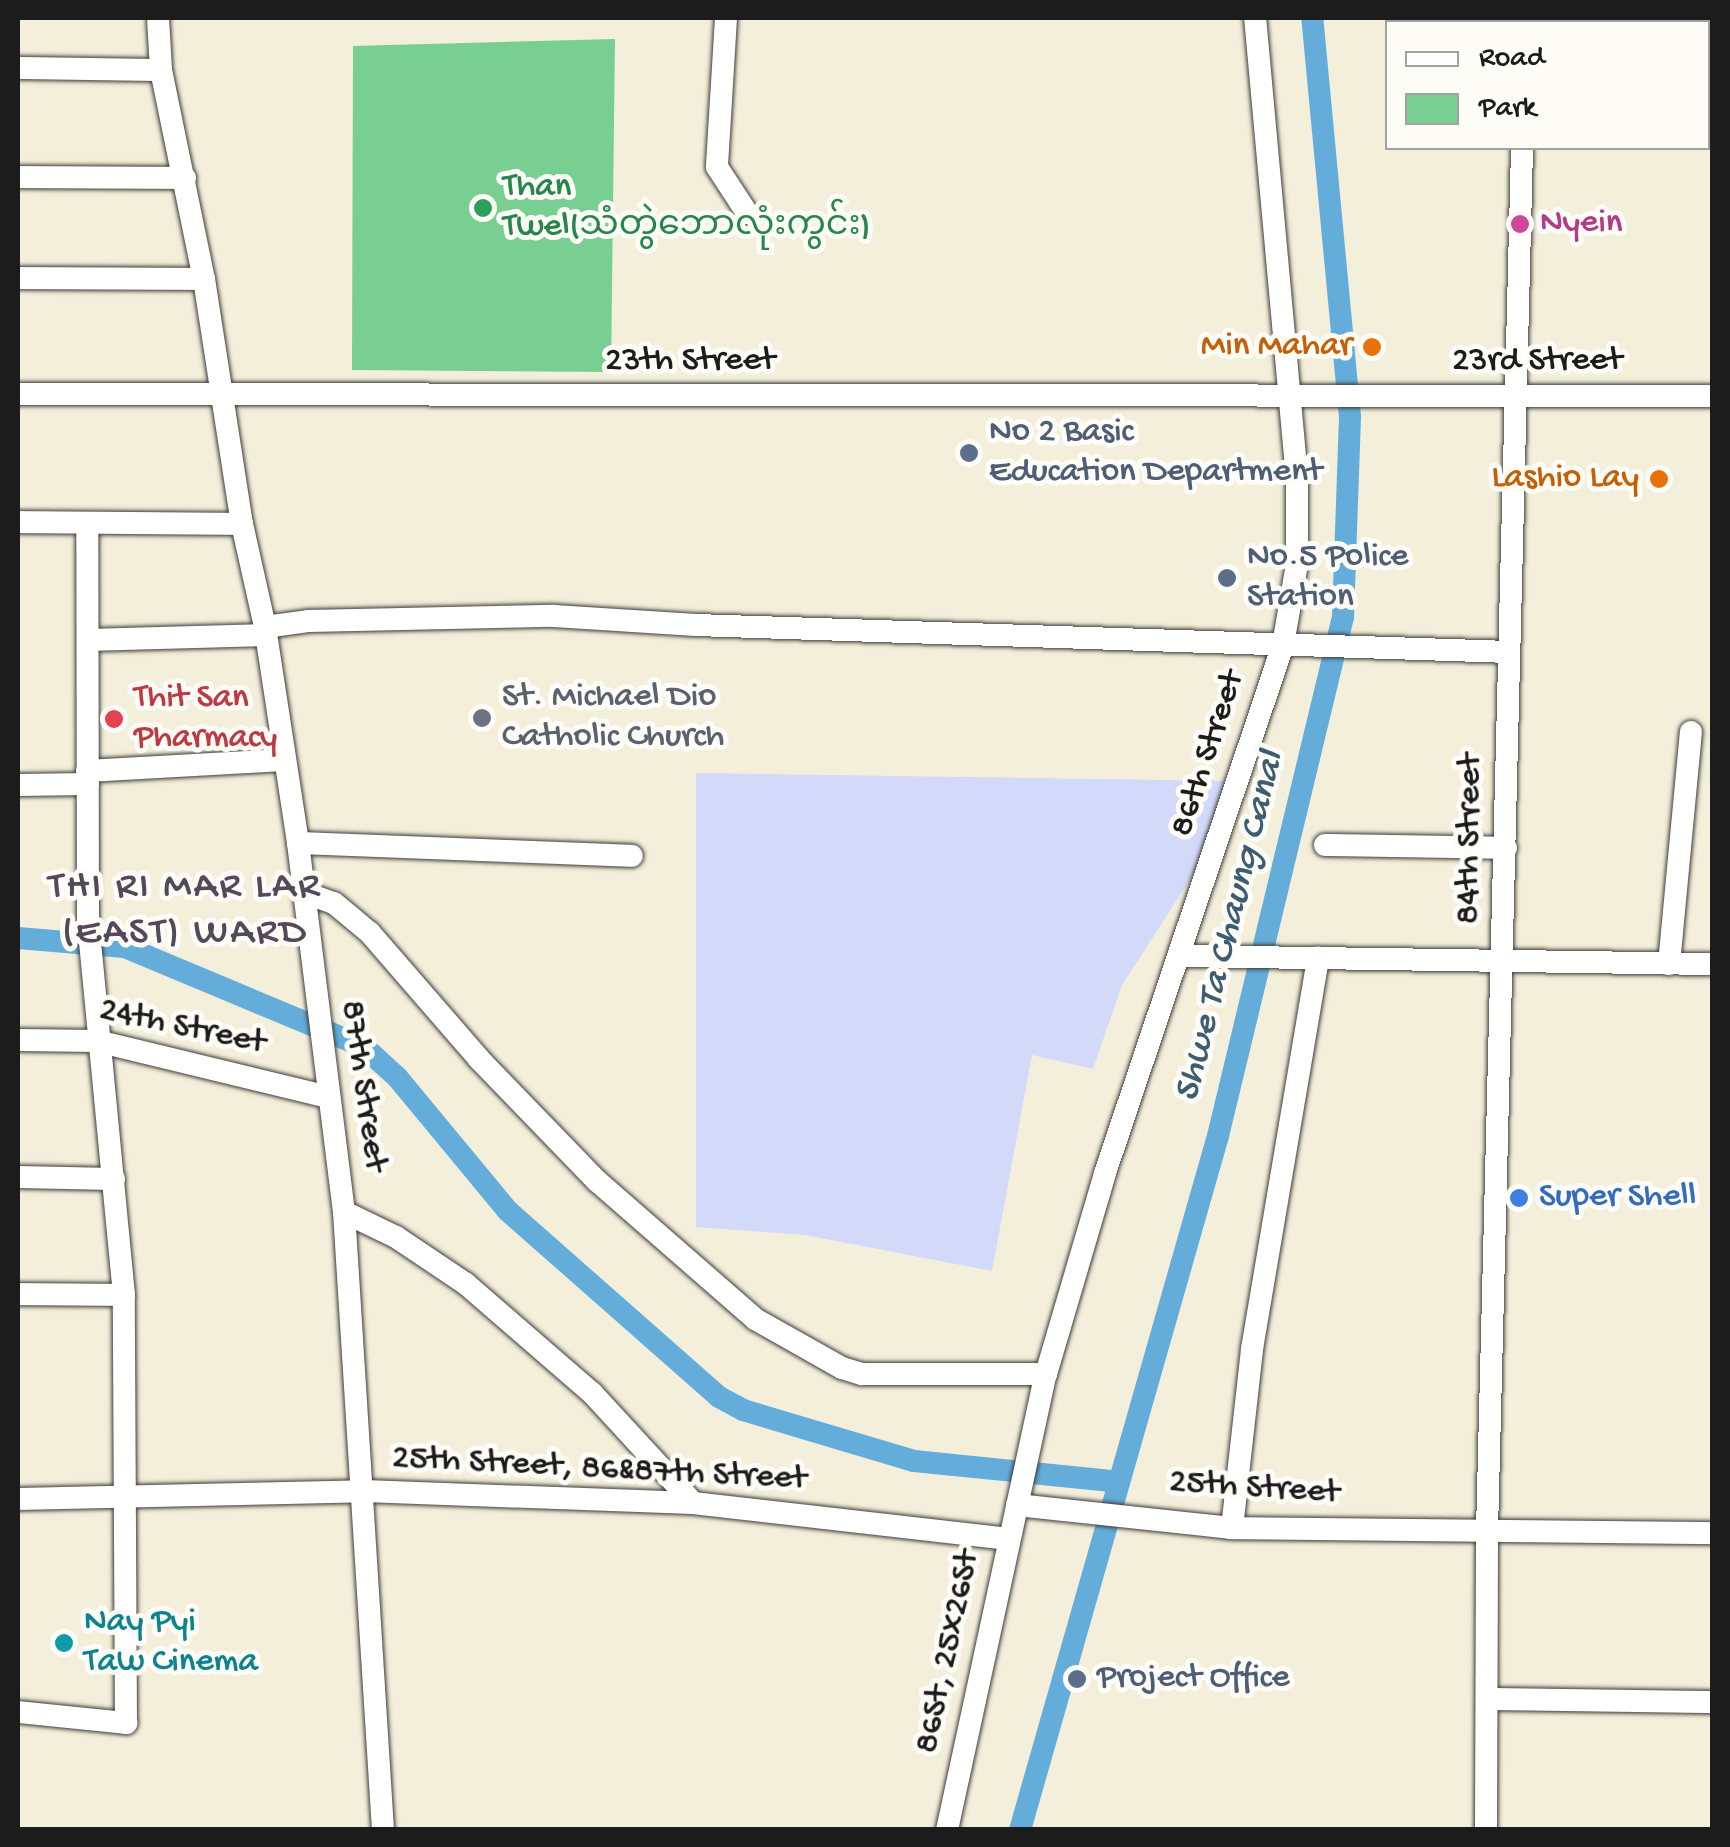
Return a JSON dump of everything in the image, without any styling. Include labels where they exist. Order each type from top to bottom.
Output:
[{"type":"street","name":"87th Street","points":[[158,18],[161,70],[204,279],[242,524],[265,631],[298,843],[320,1042],[330,1097],[344,1212],[383,1830]]},
{"type":"street","points":[[726,18],[717,167],[747,213]]},
{"type":"street","name":"86th Street","points":[[1018,1498],[1046,1374],[1104,1174],[1282,646],[1300,531],[1254,18]]},
{"type":"street","points":[[18,68],[161,70]]},
{"type":"street","name":"84th Street","points":[[1486,1830],[1486,1532],[1504,960],[1522,150]]},
{"type":"street","points":[[18,176],[185,178]]},
{"type":"street","points":[[18,278],[204,279]]},
{"type":"street","name":"23th Street","points":[[18,394],[1289,398],[1362,395]]},
{"type":"street","name":"23rd Street","points":[[1362,395],[1712,396]]},
{"type":"street","points":[[18,522],[242,524]]},
{"type":"street","points":[[18,1712],[126,1723],[124,1295],[88,924],[86,523]]},
{"type":"street","points":[[89,640],[265,631],[308,622],[554,616],[1347,649],[1508,652]]},
{"type":"street","points":[[1669,964],[1691,732]]},
{"type":"street","points":[[18,785],[284,760]]},
{"type":"street","points":[[298,843],[632,856]]},
{"type":"street","points":[[1325,846],[1506,848]]},
{"type":"street","points":[[303,892],[334,902],[370,932],[478,1060],[597,1181],[756,1319],[842,1368],[862,1374],[1046,1374]]},
{"type":"street","points":[[1178,956],[1712,964]]},
{"type":"street","points":[[1232,1528],[1252,1348],[1318,958]]},
{"type":"street","name":"24th Street","points":[[18,1040],[97,1041],[330,1097]]},
{"type":"street","points":[[18,1177],[114,1179]]},
{"type":"street","points":[[344,1212],[396,1238],[466,1284],[592,1394],[693,1504]]},
{"type":"street","points":[[18,1294],[124,1295]]},
{"type":"street","name":"25th Street, 86&87th Street","points":[[18,1499],[364,1492],[693,1504],[1008,1539]]},
{"type":"street","name":"25th Street","points":[[1018,1498],[1078,1510],[1232,1528],[1712,1533]]},
{"type":"street","name":"86St, 25x26St","points":[[947,1830],[1018,1498]]},
{"type":"street","points":[[1488,1699],[1712,1702]]},
{"type":"shaded area","points":[[696,773],[1228,781],[1215,841],[1122,985],[1093,1069],[1032,1055],[992,1271],[805,1235],[696,1227]]},
{"type":"green space","name":"Than Twel(သံတွဲဘောလုံးကွင်း)","points":[[615,39],[611,372],[352,370],[353,46]]},
{"type":"waterway","name":"Shwe Ta Chaung Canal","points":[[1020,1830],[1218,1136],[1343,617],[1350,417],[1312,18]]},
{"type":"waterway","points":[[18,938],[125,947],[364,1047],[397,1077],[508,1211],[719,1397],[743,1410],[914,1461],[1119,1482]]},
{"type":"place","name":"Than Twel(သံတွဲဘောလုံးကွင်း)","points":[[483,208]]},
{"type":"place","name":"Nyein","points":[[1520,224]]},
{"type":"place","name":"Min Mahar","points":[[1372,347]]},
{"type":"place","name":"No 2 Basic Education Department","points":[[969,453]]},
{"type":"place","name":"Lashio Lay","points":[[1659,479]]},
{"type":"place","name":"No.5 Police Station","points":[[1227,578]]},
{"type":"place","name":"St. Michael Dio Catholic Church","points":[[482,718]]},
{"type":"place","name":"Thit San Pharmacy","points":[[114,719]]},
{"type":"place","name":"Super Shell","points":[[1519,1198]]},
{"type":"place","name":"Nay Pyi Taw Cinema","points":[[64,1643]]},
{"type":"place","name":"Project Office","points":[[1077,1679]]},
{"type":"district","name":"THI RI MAR LAR (EAST) WARD","points":[[185,911]]}]
